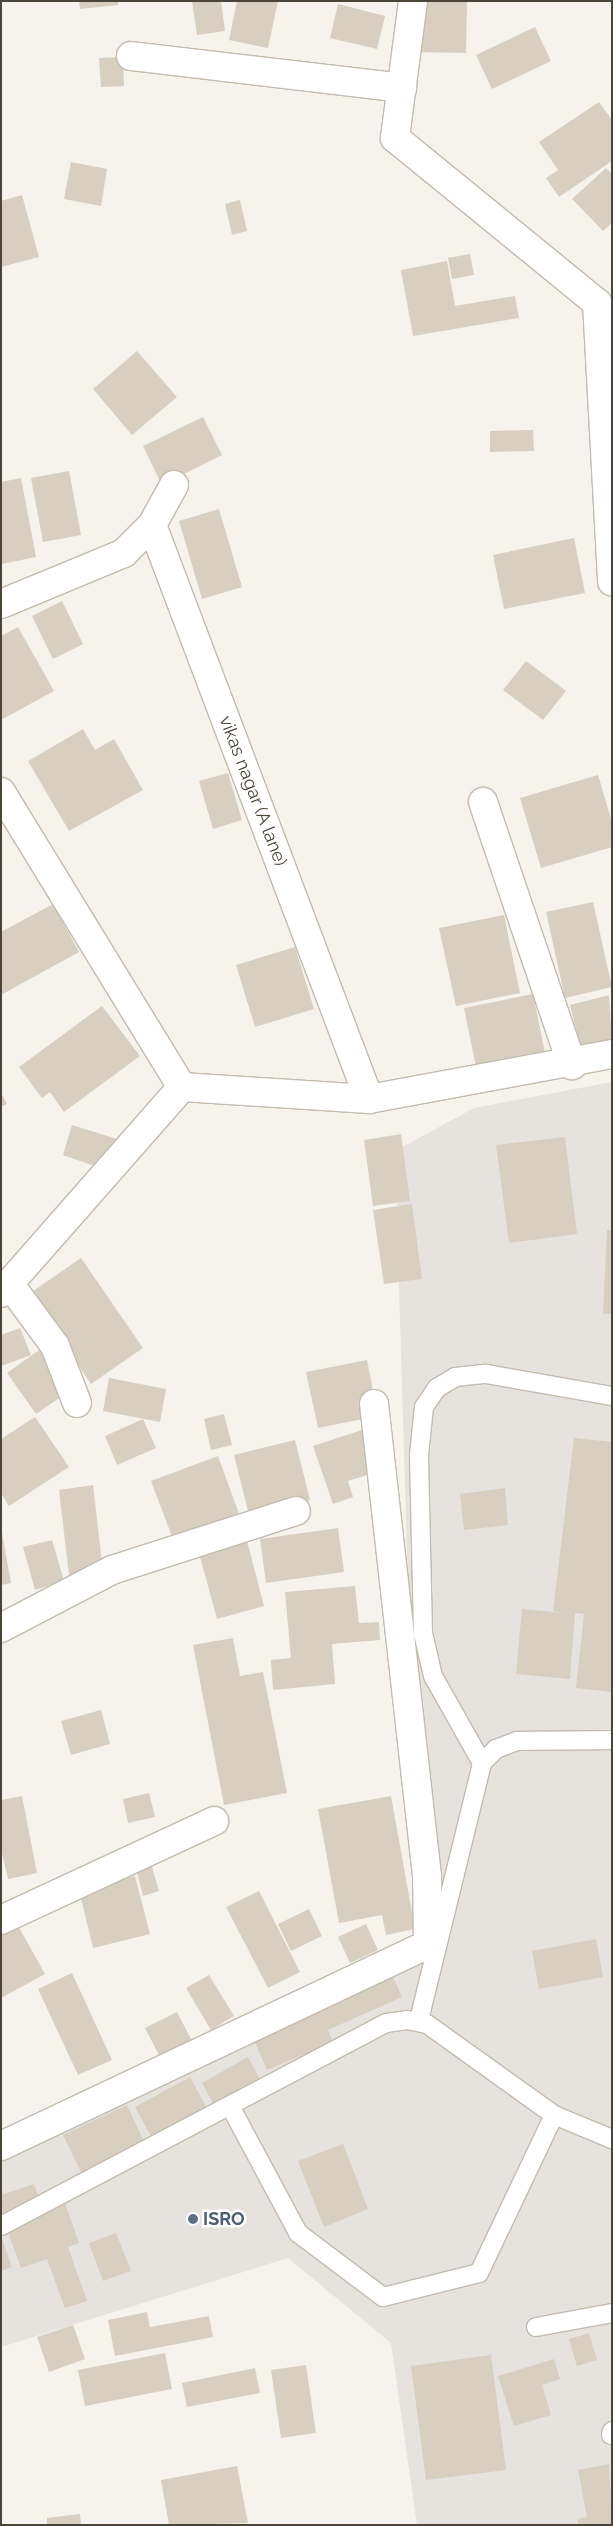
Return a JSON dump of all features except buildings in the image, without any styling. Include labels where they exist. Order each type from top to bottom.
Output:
[{"type":"street","points":[[412,1],[396,138],[597,303],[612,582]]},
{"type":"street","points":[[132,56],[402,88]]},
{"type":"street","points":[[1,604],[124,552],[152,525],[174,484]]},
{"type":"street","name":"vikas nagar (A lane)","points":[[152,525],[369,1099]]},
{"type":"street","points":[[1,792],[182,1087]]},
{"type":"street","points":[[483,802],[572,1065]]},
{"type":"street","points":[[182,1087],[369,1099],[572,1065],[612,1054]]},
{"type":"street","points":[[76,1403],[55,1346],[6,1289],[182,1087]]},
{"type":"street","points":[[1,2146],[428,1944],[427,1876],[374,1404]]},
{"type":"street","points":[[1,1628],[112,1570],[296,1511]]},
{"type":"street","points":[[1,1920],[214,1821]]},
{"type":"lane","points":[[482,1763],[432,1676],[423,1633],[419,1455],[424,1407],[436,1388],[455,1378],[486,1374],[612,1396]]},
{"type":"lane","points":[[419,2020],[482,1763],[496,1749],[517,1741],[612,1740]]},
{"type":"lane","points":[[1,2226],[386,2023],[419,2020],[554,2115],[612,2140]]},
{"type":"lane","points":[[230,2106],[298,2233],[383,2297],[479,2273],[554,2115]]},
{"type":"lane","points":[[536,2327],[612,2313]]},
{"type":"shaded area","name":"ISRO","points":[[612,1082],[612,2525],[417,2525],[391,2343],[288,2258],[1,2347],[1,2153],[419,1957],[395,1151],[474,1108]]},
{"type":"place","name":"ISRO","points":[[193,2219]]}]
